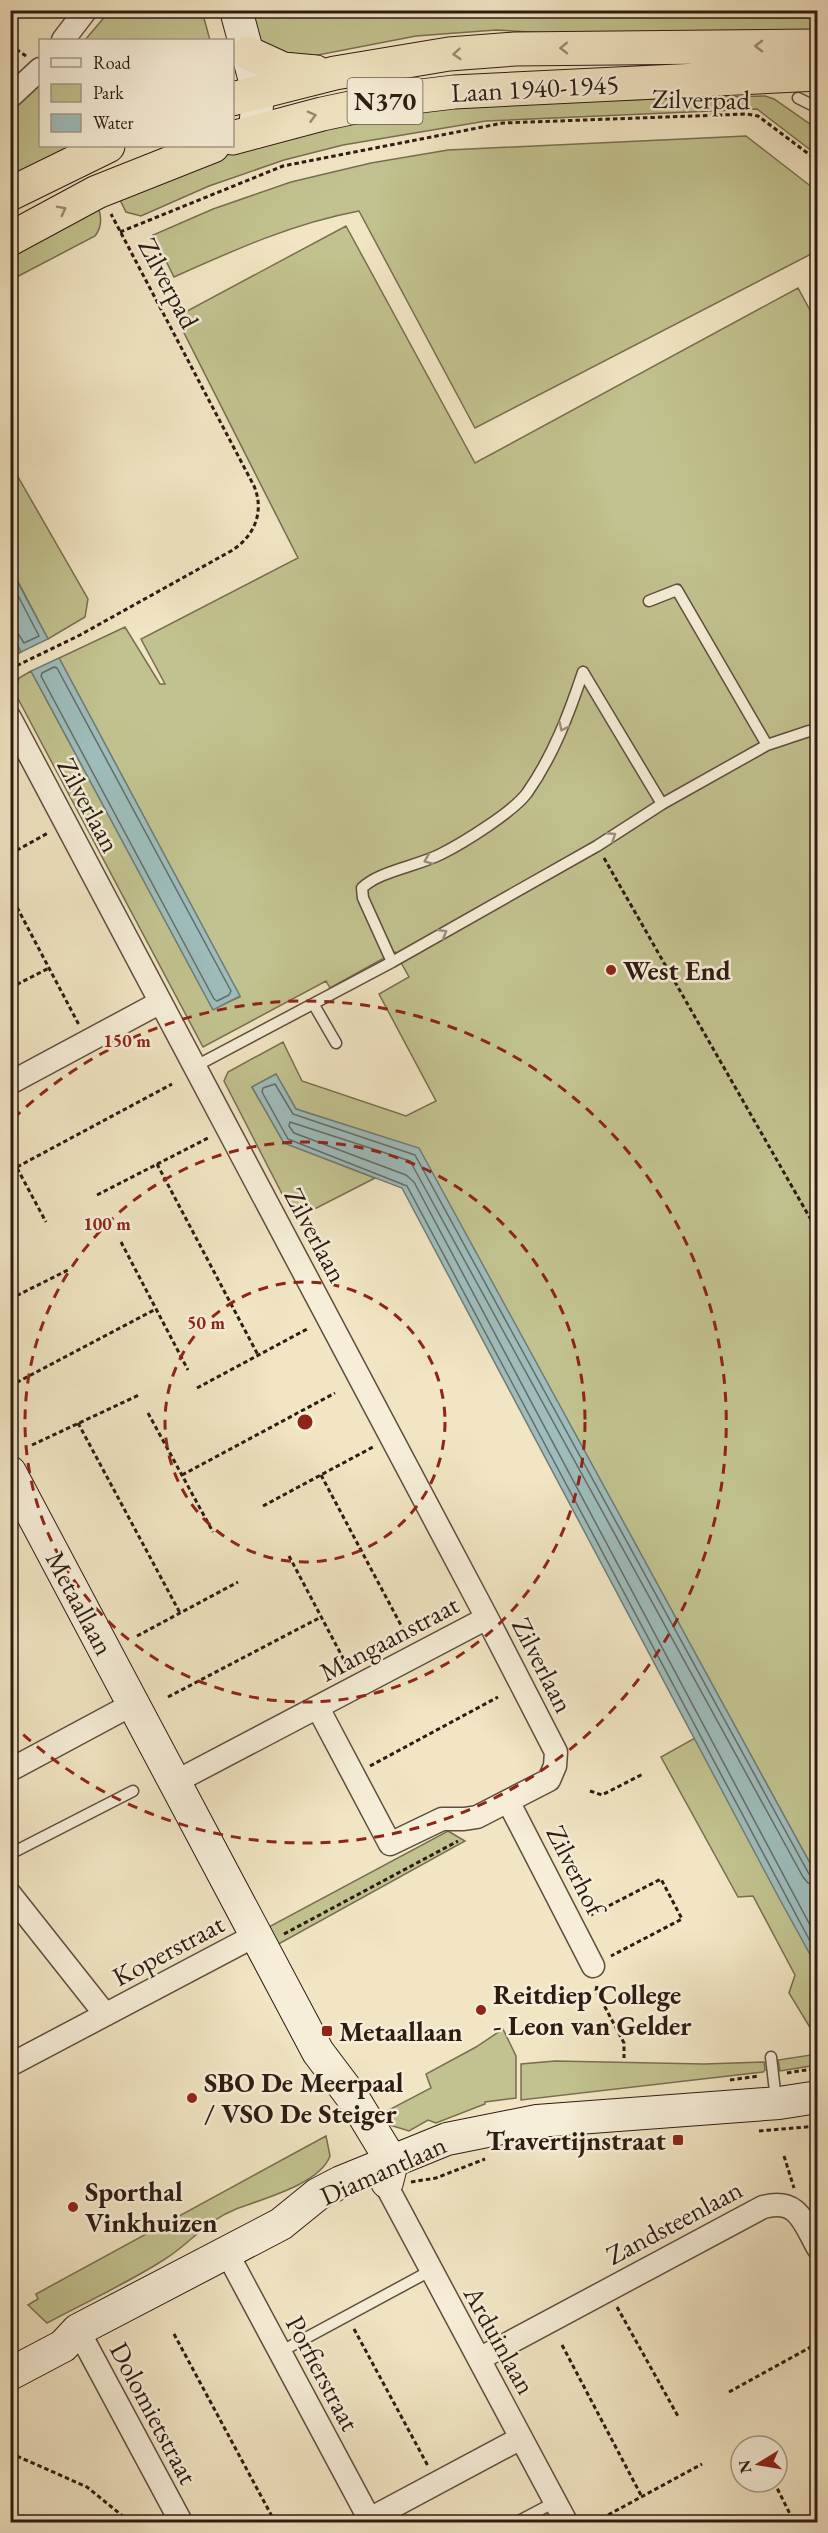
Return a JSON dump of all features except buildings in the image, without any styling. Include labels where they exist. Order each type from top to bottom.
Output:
[{"type":"highway","name":"Laan 1940-1945","points":[[238,77],[335,74],[449,54],[515,49],[818,46]]},
{"type":"highway","name":"Laan 1940-1945","points":[[244,135],[322,114],[388,100],[454,92],[745,77],[811,94]]},
{"type":"highway","points":[[10,194],[106,147]]},
{"type":"highway","points":[[10,238],[98,192],[140,173],[210,147]]},
{"type":"street","points":[[64,39],[86,10]]},
{"type":"street","points":[[213,10],[224,39]]},
{"type":"street","points":[[236,10],[238,77],[244,135]]},
{"type":"street","points":[[10,97],[39,70]]},
{"type":"street","name":"Zilverlaan","points":[[10,718],[159,1003],[392,1437],[556,1752],[555,1766],[549,1780]]},
{"type":"street","points":[[10,1083],[159,1003]]},
{"type":"street","name":"Metaallaan","points":[[11,1475],[175,1782],[267,1937],[318,2052],[355,2101],[382,2173]]},
{"type":"street","name":"Mangaanstraat","points":[[175,1782],[487,1618]]},
{"type":"street","points":[[10,1770],[133,1704]]},
{"type":"street","name":"Mangaanstraat","points":[[318,1708],[390,1844],[442,1819],[477,1817],[549,1780]]},
{"type":"street","name":"Zilverhof","points":[[508,1801],[593,1966]]},
{"type":"street","name":"Koperstraat","points":[[10,1894],[105,2014]]},
{"type":"street","name":"Koperstraat","points":[[10,2065],[105,2014],[267,1937]]},
{"type":"street","name":"Diamantlaan","points":[[10,2374],[63,2346],[78,2330],[281,2224],[318,2194],[341,2182],[455,2155],[493,2143],[537,2121],[776,2103],[818,2097]]},
{"type":"street","name":"Arduinlaan","points":[[382,2173],[430,2271],[479,2358],[566,2523]]},
{"type":"street","name":"Zandsteenlaan","points":[[479,2358],[764,2207],[777,2204],[791,2207],[800,2215],[818,2248]]},
{"type":"street","name":"Porfierstraat","points":[[227,2253],[368,2522],[521,2438]]},
{"type":"street","name":"Diamantlaan","points":[[10,2357],[56,2333],[78,2330]]},
{"type":"street","name":"Dolomietstraat","points":[[78,2330],[180,2523]]},
{"type":"lane","points":[[649,601],[677,590],[767,745]]},
{"type":"lane","points":[[392,962],[363,898],[362,888],[371,879],[402,870],[441,854],[488,826],[526,794],[566,724],[583,672],[662,804]]},
{"type":"lane","points":[[194,1067],[392,962],[597,846],[662,804],[767,745],[809,731],[818,734]]},
{"type":"lane","points":[[314,1005],[336,1043]]},
{"type":"lane","points":[[10,1854],[133,1791]]},
{"type":"lane","points":[[771,2057],[776,2103]]},
{"type":"lane","points":[[280,2352],[430,2271]]},
{"type":"lane","points":[[517,2523],[555,2502]]},
{"type":"path","name":"Zilverpad","points":[[10,669],[80,635],[231,551],[251,534],[258,515],[257,494],[254,486],[120,232],[283,166],[503,123],[747,114],[758,116],[818,161]]},
{"type":"path","points":[[107,206],[120,232]]},
{"type":"path","points":[[10,854],[55,830]]},
{"type":"path","points":[[597,846],[818,1232]]},
{"type":"path","points":[[10,894],[80,1026]]},
{"type":"path","points":[[10,905],[15,903]]},
{"type":"path","points":[[10,988],[49,967]]},
{"type":"path","points":[[17,1167],[172,1084]]},
{"type":"path","points":[[97,1195],[228,1128]]},
{"type":"path","points":[[10,1155],[45,1222]]},
{"type":"path","points":[[157,1164],[258,1356]]},
{"type":"path","points":[[121,1242],[188,1370]]},
{"type":"path","points":[[11,1297],[70,1269]]},
{"type":"path","points":[[10,1386],[156,1309]]},
{"type":"path","points":[[197,1388],[328,1319]]},
{"type":"path","points":[[182,1475],[335,1393]]},
{"type":"path","points":[[32,1444],[139,1395]]},
{"type":"path","points":[[148,1413],[213,1532]]},
{"type":"path","points":[[78,1423],[180,1613]]},
{"type":"path","points":[[263,1506],[392,1437]]},
{"type":"path","points":[[321,1475],[403,1629]]},
{"type":"path","points":[[289,1556],[344,1660]]},
{"type":"path","points":[[137,1636],[238,1582]]},
{"type":"path","points":[[168,1697],[321,1617]]},
{"type":"path","points":[[363,1769],[498,1697]]},
{"type":"path","points":[[590,1791],[602,1794],[643,1774]]},
{"type":"path","points":[[267,1937],[464,1838]]},
{"type":"path","points":[[572,1925],[661,1879],[682,1919],[593,1966],[599,1979],[596,1990],[624,2043],[624,2058]]},
{"type":"path","points":[[756,2132],[818,2126]]},
{"type":"path","name":"Diamantlaan","points":[[382,2173],[436,2178],[493,2143]]},
{"type":"path","points":[[784,2156],[794,2188]]},
{"type":"path","name":"Zandsteenlaan","points":[[607,2290],[679,2418]]},
{"type":"path","points":[[347,2316],[438,2483]]},
{"type":"path","points":[[174,2334],[275,2523]]},
{"type":"path","points":[[729,2392],[818,2343]]},
{"type":"path","points":[[562,2345],[642,2497]]},
{"type":"path","points":[[10,2453],[87,2487],[130,2523]]},
{"type":"path","points":[[595,2523],[702,2464]]},
{"type":"path","points":[[780,2494],[794,2523]]},
{"type":"green space","points":[[116,10],[202,11],[210,39],[86,39],[108,13]]},
{"type":"green space","points":[[611,10],[656,17],[817,18],[818,35],[601,36],[496,30],[416,36],[292,60],[262,48],[242,11]]},
{"type":"green space","points":[[39,83],[39,147],[72,148],[11,181],[11,108]]},
{"type":"green space","points":[[765,96],[774,99],[817,129],[817,155],[757,109],[486,121],[343,145],[284,160],[209,186],[141,216],[126,212],[118,196],[226,151],[383,113],[482,104]]},
{"type":"green space","points":[[746,136],[817,191],[817,251],[475,428],[359,211],[288,230],[242,247],[174,277],[153,235],[213,209],[291,182],[371,163],[448,150]]},
{"type":"green space","points":[[97,205],[100,221],[95,236],[11,280],[10,253]]},
{"type":"green space","name":"West End","points":[[346,226],[475,463],[798,288],[818,325],[817,1876],[419,1149],[296,1109],[276,1074],[252,1087],[284,1143],[375,1178],[295,1219],[224,1081],[228,1072],[283,1042],[302,1081],[406,1116],[436,1101],[379,994],[409,977],[395,952],[330,988],[326,981],[203,1047],[15,693],[19,678],[31,671],[213,1009],[240,997],[59,658],[125,627],[160,684],[165,684],[141,639],[298,558],[176,317]]},
{"type":"green space","points":[[10,463],[88,599],[85,617],[48,639],[11,568]]},
{"type":"green space","points":[[10,632],[21,652],[11,658],[10,658]]},
{"type":"green space","points":[[695,1738],[817,1964],[817,2039],[789,1993],[795,1975],[753,1896],[738,1897],[661,1757]]},
{"type":"green space","points":[[448,1831],[465,1841],[275,1946],[265,1929]]},
{"type":"green space","points":[[503,2029],[516,2056],[516,2098],[485,2102],[485,2104],[436,2123],[428,2120],[409,2131],[390,2125],[383,2113],[431,2088],[426,2074],[476,2047]]},
{"type":"green space","points":[[817,2054],[817,2065],[780,2071],[778,2060]]},
{"type":"green space","points":[[555,2061],[704,2064],[764,2062],[765,2070],[521,2100],[521,2064]]},
{"type":"green space","points":[[326,2136],[330,2156],[315,2175],[303,2182],[225,2214],[151,2268],[47,2323],[28,2305],[38,2299],[36,2294]]},
{"type":"water","points":[[817,10],[817,18],[656,17],[611,11]]},
{"type":"water","points":[[10,568],[48,639],[21,652],[11,632]]},
{"type":"water","points":[[59,658],[240,996],[213,1010],[31,671]]},
{"type":"water","points":[[276,1074],[296,1109],[419,1148],[817,1876],[816,1965],[402,1188],[284,1143],[252,1087]]},
{"type":"place","name":"West End","points":[[611,970]]},
{"type":"place","name":"Reitdiep College - Leon van Gelder","points":[[481,2010]]},
{"type":"place","name":"Metaallaan","points":[[327,2031]]},
{"type":"place","name":"SBO De Meerpaal / VSO De Steiger","points":[[192,2098]]},
{"type":"place","name":"Travertijnstraat","points":[[678,2140]]},
{"type":"place","name":"Sporthal Vinkhuizen","points":[[73,2207]]}]
